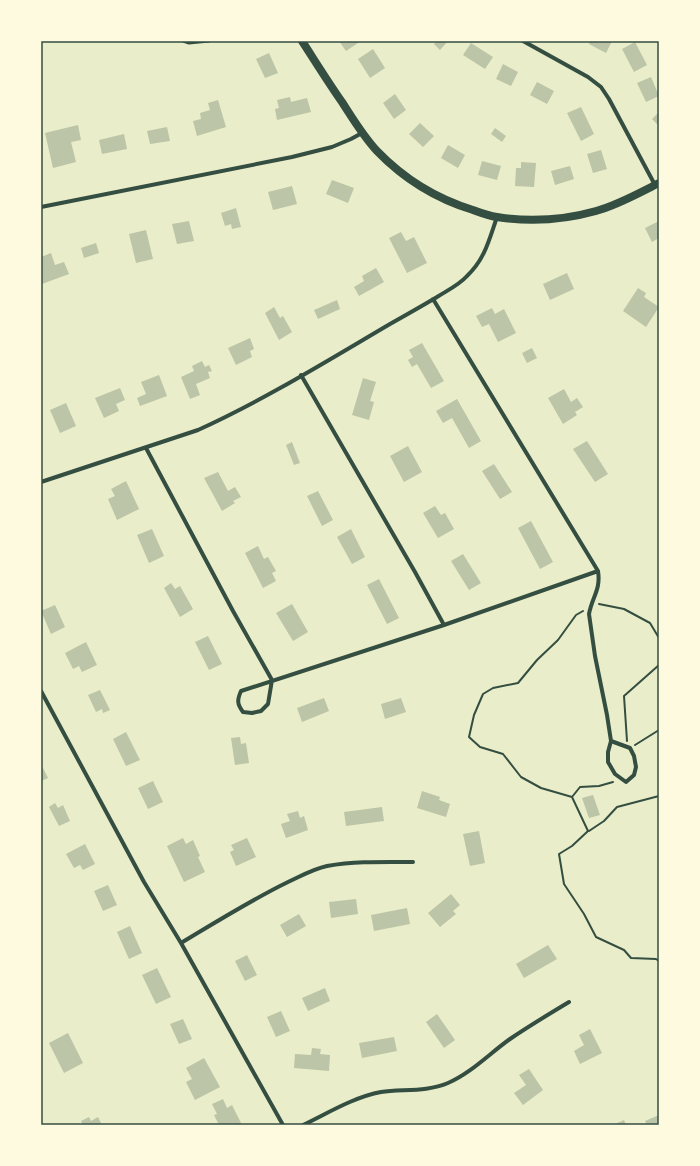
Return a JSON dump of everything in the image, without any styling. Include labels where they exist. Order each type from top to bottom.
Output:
[{"type":"main road","points":[[302,41],[362,133],[377,151],[413,182],[455,205],[496,217],[537,219],[559,218],[597,211],[616,204],[657,184]]},
{"type":"street","points":[[523,41],[588,77],[601,87],[657,184]]},
{"type":"street","points":[[41,207],[292,157],[332,147],[362,133]]},
{"type":"street","points":[[41,482],[198,430],[222,419],[456,286],[478,264],[487,248],[496,217]]},
{"type":"street","points":[[433,299],[598,571],[600,580],[589,614],[595,656],[611,741],[608,752],[608,762],[615,774],[626,782],[634,775],[636,768],[634,756],[630,748],[611,741]]},
{"type":"street","points":[[301,375],[444,625]]},
{"type":"street","points":[[146,448],[233,611],[272,680],[268,704],[261,710],[252,713],[244,712],[238,706],[237,699],[241,691],[272,680],[444,625],[598,571]]},
{"type":"street","points":[[41,691],[144,882],[181,943],[283,1125]]},
{"type":"street","points":[[181,943],[276,888],[326,866],[346,863],[413,862]]},
{"type":"street","points":[[303,1125],[362,1097],[380,1093],[431,1088],[447,1084],[464,1075],[509,1040],[569,1002]]},
{"type":"lane","points":[[183,41],[189,43],[209,41]]},
{"type":"path","points":[[588,831],[572,797],[541,788],[521,777],[503,754],[480,747],[469,737],[474,715],[483,694],[494,688],[518,684],[537,660],[558,640],[576,615],[598,604],[624,610],[650,623],[659,638]]},
{"type":"path","points":[[659,665],[624,696],[627,741],[630,748],[659,730]]},
{"type":"path","points":[[572,797],[580,787],[599,786],[622,778]]},
{"type":"path","points":[[659,796],[617,807],[604,822],[588,831],[572,846],[559,854],[564,884],[584,914],[596,937],[624,950],[631,958],[656,959],[659,961]]},
{"type":"building","points":[[339,41],[361,41],[346,51]]},
{"type":"building","points":[[436,41],[448,41],[440,50],[434,44]]},
{"type":"building","points":[[590,41],[612,41],[606,53],[589,44]]},
{"type":"building","points":[[635,42],[647,65],[634,72],[622,49]]},
{"type":"building","points":[[471,43],[493,57],[485,69],[463,55]]},
{"type":"building","points":[[373,49],[385,68],[370,78],[358,59]]},
{"type":"building","points":[[269,53],[278,73],[265,78],[256,59]]},
{"type":"building","points":[[503,64],[518,72],[511,86],[496,79]]},
{"type":"building","points":[[651,77],[659,96],[646,102],[637,83]]},
{"type":"building","points":[[537,82],[554,91],[547,104],[530,95]]},
{"type":"building","points":[[395,94],[406,110],[394,119],[383,103]]},
{"type":"building","points":[[290,97],[291,102],[307,98],[311,112],[277,120],[275,109],[279,108],[277,100]]},
{"type":"building","points":[[218,100],[226,127],[197,136],[193,121],[201,119],[200,113],[210,110],[208,103]]},
{"type":"building","points":[[581,107],[594,134],[581,141],[567,113]]},
{"type":"building","points":[[659,112],[659,126],[652,119]]},
{"type":"building","points":[[420,123],[434,136],[423,147],[409,134]]},
{"type":"building","points":[[78,125],[81,140],[71,142],[76,162],[53,168],[45,133]]},
{"type":"building","points":[[167,127],[170,141],[150,144],[147,131]]},
{"type":"building","points":[[495,128],[506,136],[502,142],[491,134]]},
{"type":"building","points":[[124,134],[127,149],[102,154],[99,140]]},
{"type":"building","points":[[448,145],[465,155],[458,168],[441,158]]},
{"type":"building","points":[[601,150],[607,169],[593,173],[587,154]]},
{"type":"building","points":[[482,161],[501,166],[497,180],[478,175]]},
{"type":"building","points":[[521,162],[536,163],[534,187],[515,186],[516,168],[521,168]]},
{"type":"building","points":[[570,166],[574,179],[555,185],[551,171]]},
{"type":"building","points":[[332,180],[354,188],[348,203],[326,194]]},
{"type":"building","points":[[292,186],[297,204],[273,210],[268,192]]},
{"type":"building","points":[[236,208],[241,227],[232,229],[231,224],[225,226],[221,213]]},
{"type":"building","points":[[189,221],[194,241],[177,244],[172,224]]},
{"type":"building","points":[[659,221],[659,238],[652,242],[645,228]]},
{"type":"building","points":[[146,230],[153,259],[136,263],[129,234]]},
{"type":"building","points":[[401,232],[406,241],[414,237],[427,263],[407,273],[389,238]]},
{"type":"building","points":[[96,243],[99,253],[84,258],[81,248]]},
{"type":"building","points":[[51,253],[55,265],[64,262],[69,274],[42,284],[41,257]]},
{"type":"building","points":[[376,268],[384,282],[359,296],[354,287],[364,281],[362,276]]},
{"type":"building","points":[[567,273],[574,289],[550,300],[543,284]]},
{"type":"building","points":[[638,288],[646,293],[644,297],[659,307],[646,327],[623,311]]},
{"type":"building","points":[[337,300],[340,309],[318,319],[314,310]]},
{"type":"building","points":[[274,307],[280,318],[283,316],[292,332],[279,340],[265,313]]},
{"type":"building","points":[[492,308],[495,314],[504,309],[516,333],[498,342],[489,324],[482,327],[476,316]]},
{"type":"building","points":[[250,338],[254,349],[250,351],[252,357],[236,365],[228,348]]},
{"type":"building","points":[[422,343],[444,381],[431,388],[417,364],[412,367],[408,360],[413,357],[409,350]]},
{"type":"building","points":[[532,348],[537,358],[527,363],[522,353]]},
{"type":"building","points":[[202,361],[205,367],[209,365],[212,371],[208,372],[210,378],[196,384],[200,395],[190,399],[181,377],[194,371],[192,366]]},
{"type":"building","points":[[159,375],[167,396],[140,406],[137,398],[146,394],[141,382]]},
{"type":"building","points":[[363,378],[376,382],[370,401],[374,402],[369,420],[352,415]]},
{"type":"building","points":[[120,388],[125,400],[116,404],[119,411],[104,418],[95,398]]},
{"type":"building","points":[[564,389],[571,402],[577,398],[583,407],[575,412],[577,415],[563,424],[548,398]]},
{"type":"building","points":[[457,399],[481,441],[469,448],[452,418],[443,423],[436,411]]},
{"type":"building","points":[[66,403],[76,426],[60,433],[50,410]]},
{"type":"building","points":[[587,441],[608,474],[595,482],[573,449]]},
{"type":"building","points":[[292,442],[300,463],[294,465],[286,445]]},
{"type":"building","points":[[408,446],[422,472],[404,482],[390,456]]},
{"type":"building","points":[[494,464],[512,492],[500,499],[482,471]]},
{"type":"building","points":[[218,472],[228,491],[235,487],[241,497],[233,501],[235,503],[222,511],[204,478]]},
{"type":"building","points":[[126,481],[139,509],[117,520],[108,499],[115,496],[111,489]]},
{"type":"building","points":[[318,491],[333,520],[322,526],[307,496]]},
{"type":"building","points":[[435,506],[441,515],[445,513],[454,529],[438,538],[423,513]]},
{"type":"building","points":[[531,521],[553,562],[540,569],[518,528]]},
{"type":"building","points":[[152,529],[164,556],[149,563],[137,535]]},
{"type":"building","points":[[351,529],[365,557],[352,564],[337,537]]},
{"type":"building","points":[[258,546],[264,559],[268,557],[276,571],[272,573],[276,581],[263,588],[245,553]]},
{"type":"building","points":[[463,554],[481,583],[469,590],[451,561]]},
{"type":"building","points":[[379,579],[399,618],[387,624],[367,585]]},
{"type":"building","points":[[171,583],[175,589],[180,586],[193,609],[180,617],[164,588]]},
{"type":"building","points":[[292,604],[308,632],[293,641],[276,613]]},
{"type":"building","points":[[55,605],[65,627],[51,634],[41,611]]},
{"type":"building","points":[[208,636],[222,664],[209,670],[195,642]]},
{"type":"building","points":[[86,642],[97,665],[82,672],[79,666],[73,669],[65,653]]},
{"type":"building","points":[[100,690],[110,710],[103,713],[102,709],[96,712],[88,695]]},
{"type":"building","points":[[324,698],[329,711],[302,722],[297,708]]},
{"type":"building","points":[[401,698],[406,712],[385,719],[381,704]]},
{"type":"building","points":[[126,732],[140,760],[126,766],[113,739]]},
{"type":"building","points":[[240,737],[241,744],[246,743],[249,763],[235,765],[231,738]]},
{"type":"building","points":[[41,764],[48,778],[41,781]]},
{"type":"building","points":[[153,781],[163,802],[148,809],[138,788]]},
{"type":"building","points":[[422,791],[440,797],[439,800],[450,804],[446,817],[417,808]]},
{"type":"building","points":[[593,795],[600,815],[589,818],[582,798]]},
{"type":"building","points":[[55,803],[58,808],[63,805],[70,821],[59,826],[49,807]]},
{"type":"building","points":[[382,807],[384,821],[346,826],[344,812]]},
{"type":"building","points":[[298,811],[300,818],[304,816],[308,830],[286,838],[281,824],[290,821],[287,814]]},
{"type":"building","points":[[479,831],[485,863],[470,866],[463,834]]},
{"type":"building","points":[[183,838],[186,844],[193,840],[200,856],[198,857],[205,872],[184,882],[167,846]]},
{"type":"building","points":[[247,838],[256,857],[236,866],[230,852],[234,850],[231,845]]},
{"type":"building","points":[[85,844],[95,864],[83,870],[80,865],[74,868],[66,854]]},
{"type":"building","points":[[108,885],[117,905],[103,911],[94,891]]},
{"type":"building","points":[[451,894],[460,905],[453,911],[456,914],[440,927],[428,913]]},
{"type":"building","points":[[356,899],[358,914],[331,918],[329,902]]},
{"type":"building","points":[[407,908],[410,924],[374,931],[371,915]]},
{"type":"building","points":[[299,914],[306,926],[287,937],[280,925]]},
{"type":"building","points":[[130,926],[142,953],[129,959],[117,932]]},
{"type":"building","points":[[548,945],[557,959],[524,978],[516,964]]},
{"type":"building","points":[[247,955],[257,975],[245,981],[235,961]]},
{"type":"building","points":[[157,968],[171,997],[156,1004],[142,975]]},
{"type":"building","points":[[325,988],[330,1001],[308,1011],[302,998]]},
{"type":"building","points":[[281,1011],[290,1031],[276,1037],[267,1017]]},
{"type":"building","points":[[437,1014],[455,1040],[444,1048],[426,1022]]},
{"type":"building","points":[[183,1019],[192,1039],[179,1044],[170,1024]]},
{"type":"building","points":[[590,1029],[602,1053],[580,1064],[574,1051],[584,1045],[579,1035]]},
{"type":"building","points":[[68,1033],[83,1063],[64,1073],[49,1043]]},
{"type":"building","points":[[394,1037],[397,1051],[362,1058],[359,1043]]},
{"type":"building","points":[[312,1048],[321,1049],[320,1054],[330,1055],[329,1071],[294,1068],[295,1054],[311,1055]]},
{"type":"building","points":[[204,1058],[220,1087],[195,1100],[186,1082],[192,1079],[186,1068]]},
{"type":"building","points":[[529,1069],[543,1090],[523,1105],[514,1093],[526,1085],[519,1075]]},
{"type":"building","points":[[223,1099],[227,1108],[232,1105],[242,1125],[219,1125],[214,1115],[217,1114],[212,1104]]},
{"type":"building","points":[[659,1115],[659,1125],[647,1125],[645,1121]]},
{"type":"building","points":[[89,1117],[91,1121],[98,1117],[102,1125],[83,1125],[81,1121]]},
{"type":"building","points":[[624,1120],[626,1125],[613,1125]]}]
